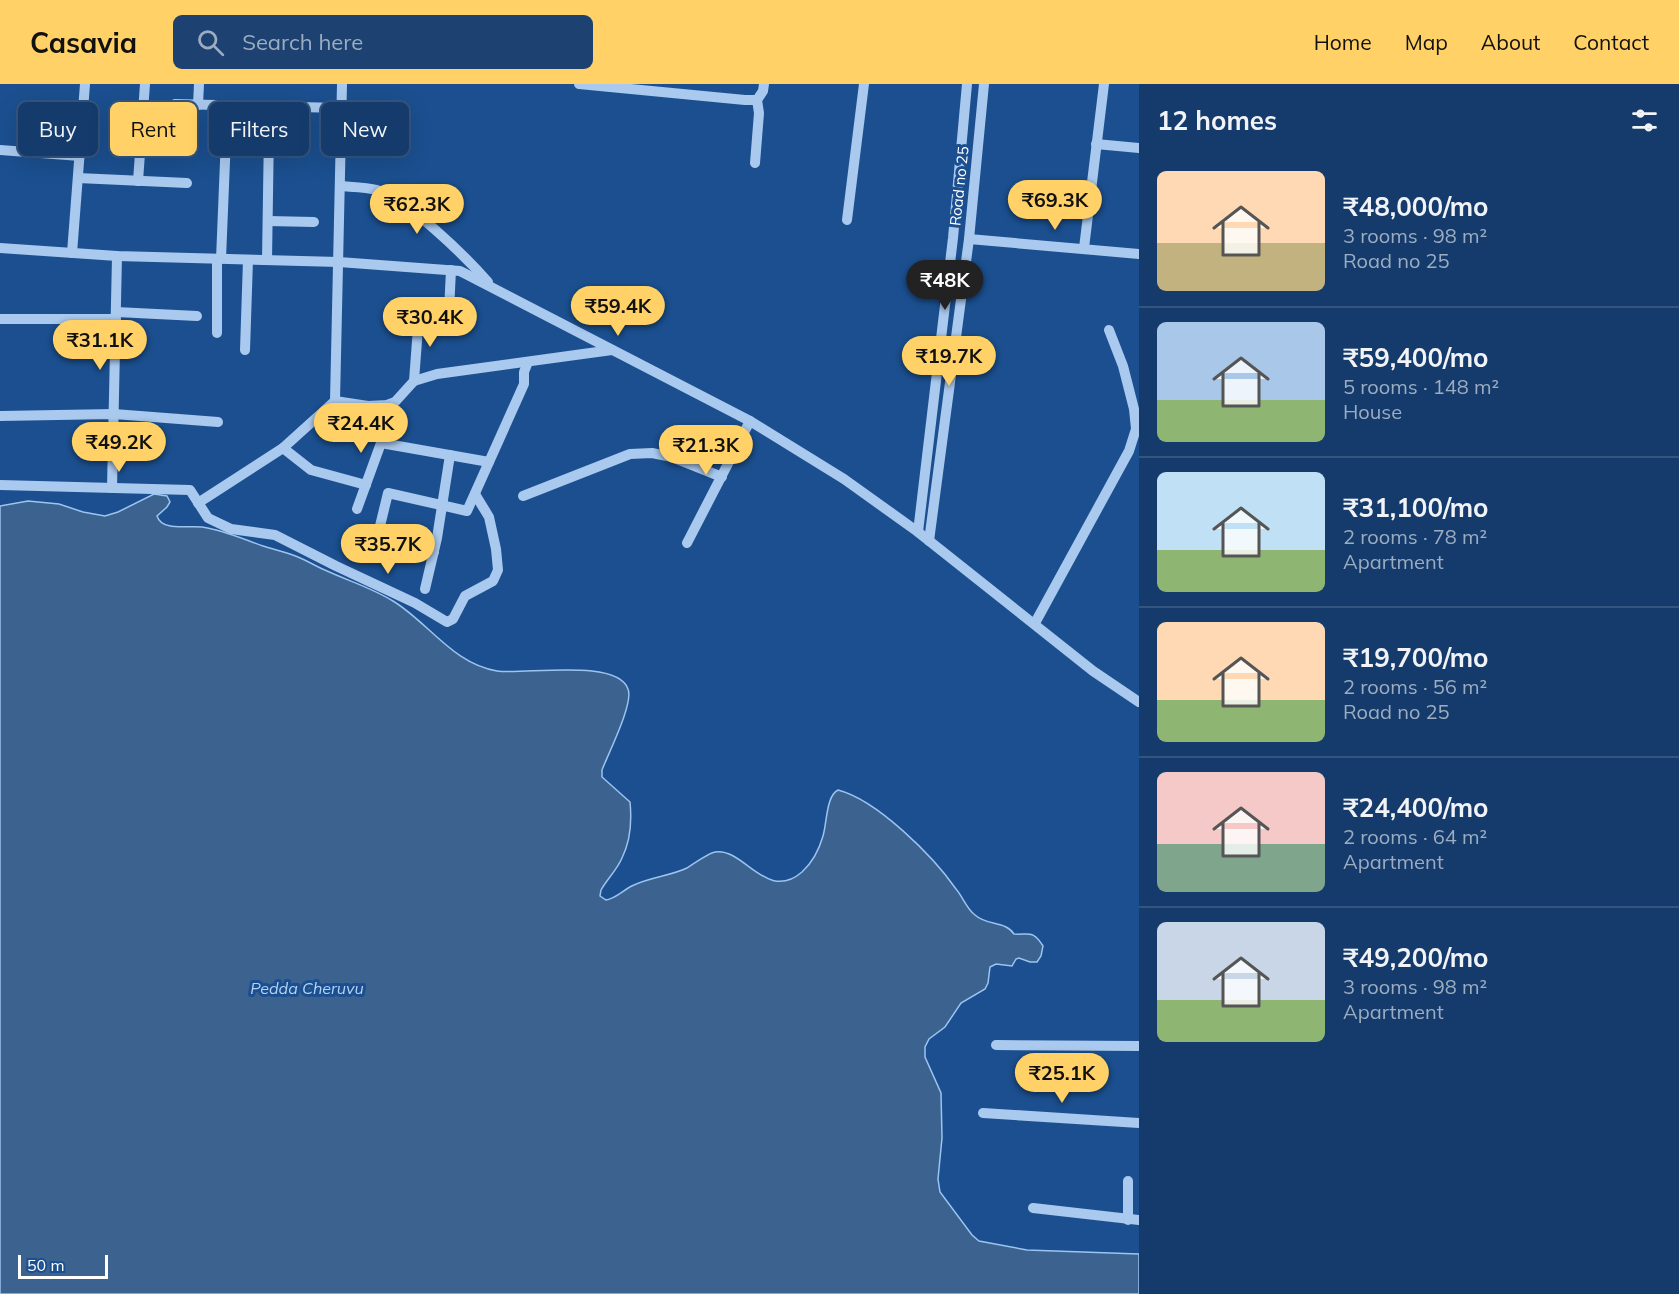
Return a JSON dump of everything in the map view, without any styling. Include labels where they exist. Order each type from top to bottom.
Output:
[{"type":"street","points":[[84,102],[85,84]]},
{"type":"street","points":[[138,181],[145,84]]},
{"type":"street","points":[[199,84],[198,105],[321,108]]},
{"type":"street","points":[[342,84],[342,102]]},
{"type":"street","points":[[579,84],[757,100]]},
{"type":"street","points":[[755,163],[759,113],[757,100],[763,91],[764,84]]},
{"type":"street","points":[[847,220],[864,84]]},
{"type":"street","name":"Road no 25","points":[[918,532],[941,339],[967,84]]},
{"type":"street","name":"Road no 25","points":[[929,541],[969,238],[984,84]]},
{"type":"street","points":[[1084,248],[1104,84]]},
{"type":"street","points":[[1096,144],[1139,148]]},
{"type":"street","points":[[0,150],[18,151]]},
{"type":"street","points":[[72,253],[80,156]]},
{"type":"street","points":[[217,333],[225,156]]},
{"type":"street","points":[[267,260],[269,156]]},
{"type":"street","points":[[198,503],[283,447],[335,401],[341,156]]},
{"type":"street","points":[[78,178],[187,183]]},
{"type":"street","points":[[340,186],[377,190],[400,201],[469,260],[493,287]]},
{"type":"street","points":[[268,221],[314,222]]},
{"type":"street","points":[[969,238],[1139,254]]},
{"type":"street","points":[[0,248],[117,256],[339,262],[460,271],[750,421],[844,479],[918,532],[1093,671],[1139,702]]},
{"type":"street","points":[[112,488],[117,256]]},
{"type":"street","points":[[245,350],[248,260]]},
{"type":"street","points":[[404,313],[447,315],[451,270]]},
{"type":"street","points":[[414,381],[418,314]]},
{"type":"street","points":[[0,319],[197,316]]},
{"type":"street","points":[[1035,623],[1129,451],[1136,429],[1128,383],[1109,330]]},
{"type":"street","points":[[941,339],[955,340]]},
{"type":"street","points":[[335,401],[368,406],[387,405],[395,402],[414,381],[437,374],[612,350]]},
{"type":"street","points":[[434,552],[379,530],[388,493],[467,512],[524,384],[528,362]]},
{"type":"street","points":[[357,509],[381,443],[387,405]]},
{"type":"street","points":[[0,416],[114,414],[218,422]]},
{"type":"street","points":[[687,543],[750,421]]},
{"type":"street","points":[[381,443],[489,462]]},
{"type":"street","points":[[283,447],[311,470],[366,485]]},
{"type":"street","points":[[523,496],[630,454],[652,453],[672,457],[722,477]]},
{"type":"street","points":[[425,589],[434,552],[450,455]]},
{"type":"street","points":[[0,485],[190,490],[208,518],[231,529],[275,535],[336,567],[415,603],[447,622],[453,619],[465,596],[493,581],[498,570],[489,517],[475,494]]},
{"type":"street","points":[[996,1045],[1139,1046]]},
{"type":"street","points":[[983,1113],[1139,1123]]},
{"type":"street","points":[[1033,1208],[1133,1220],[1128,1181]]},
{"type":"water","name":"Pedda Cheruvu","points":[[154,494],[167,496],[170,502],[157,516],[164,524],[176,527],[202,527],[225,532],[294,555],[369,588],[406,610],[454,652],[481,667],[510,672],[589,671],[620,679],[628,689],[629,696],[620,729],[602,770],[602,777],[630,802],[631,824],[622,858],[601,890],[600,896],[606,900],[640,882],[687,868],[715,852],[736,857],[766,878],[777,881],[789,880],[802,872],[815,856],[823,836],[831,798],[838,790],[870,805],[903,831],[946,876],[975,915],[985,921],[1006,927],[1014,934],[1034,935],[1043,946],[1037,962],[1019,958],[1012,966],[996,964],[990,967],[985,989],[961,1003],[945,1027],[929,1039],[925,1047],[925,1057],[941,1093],[942,1138],[938,1179],[940,1192],[979,1241],[1027,1250],[1139,1254],[1139,1294],[0,1294],[0,506],[28,501],[59,504],[105,516]]}]
